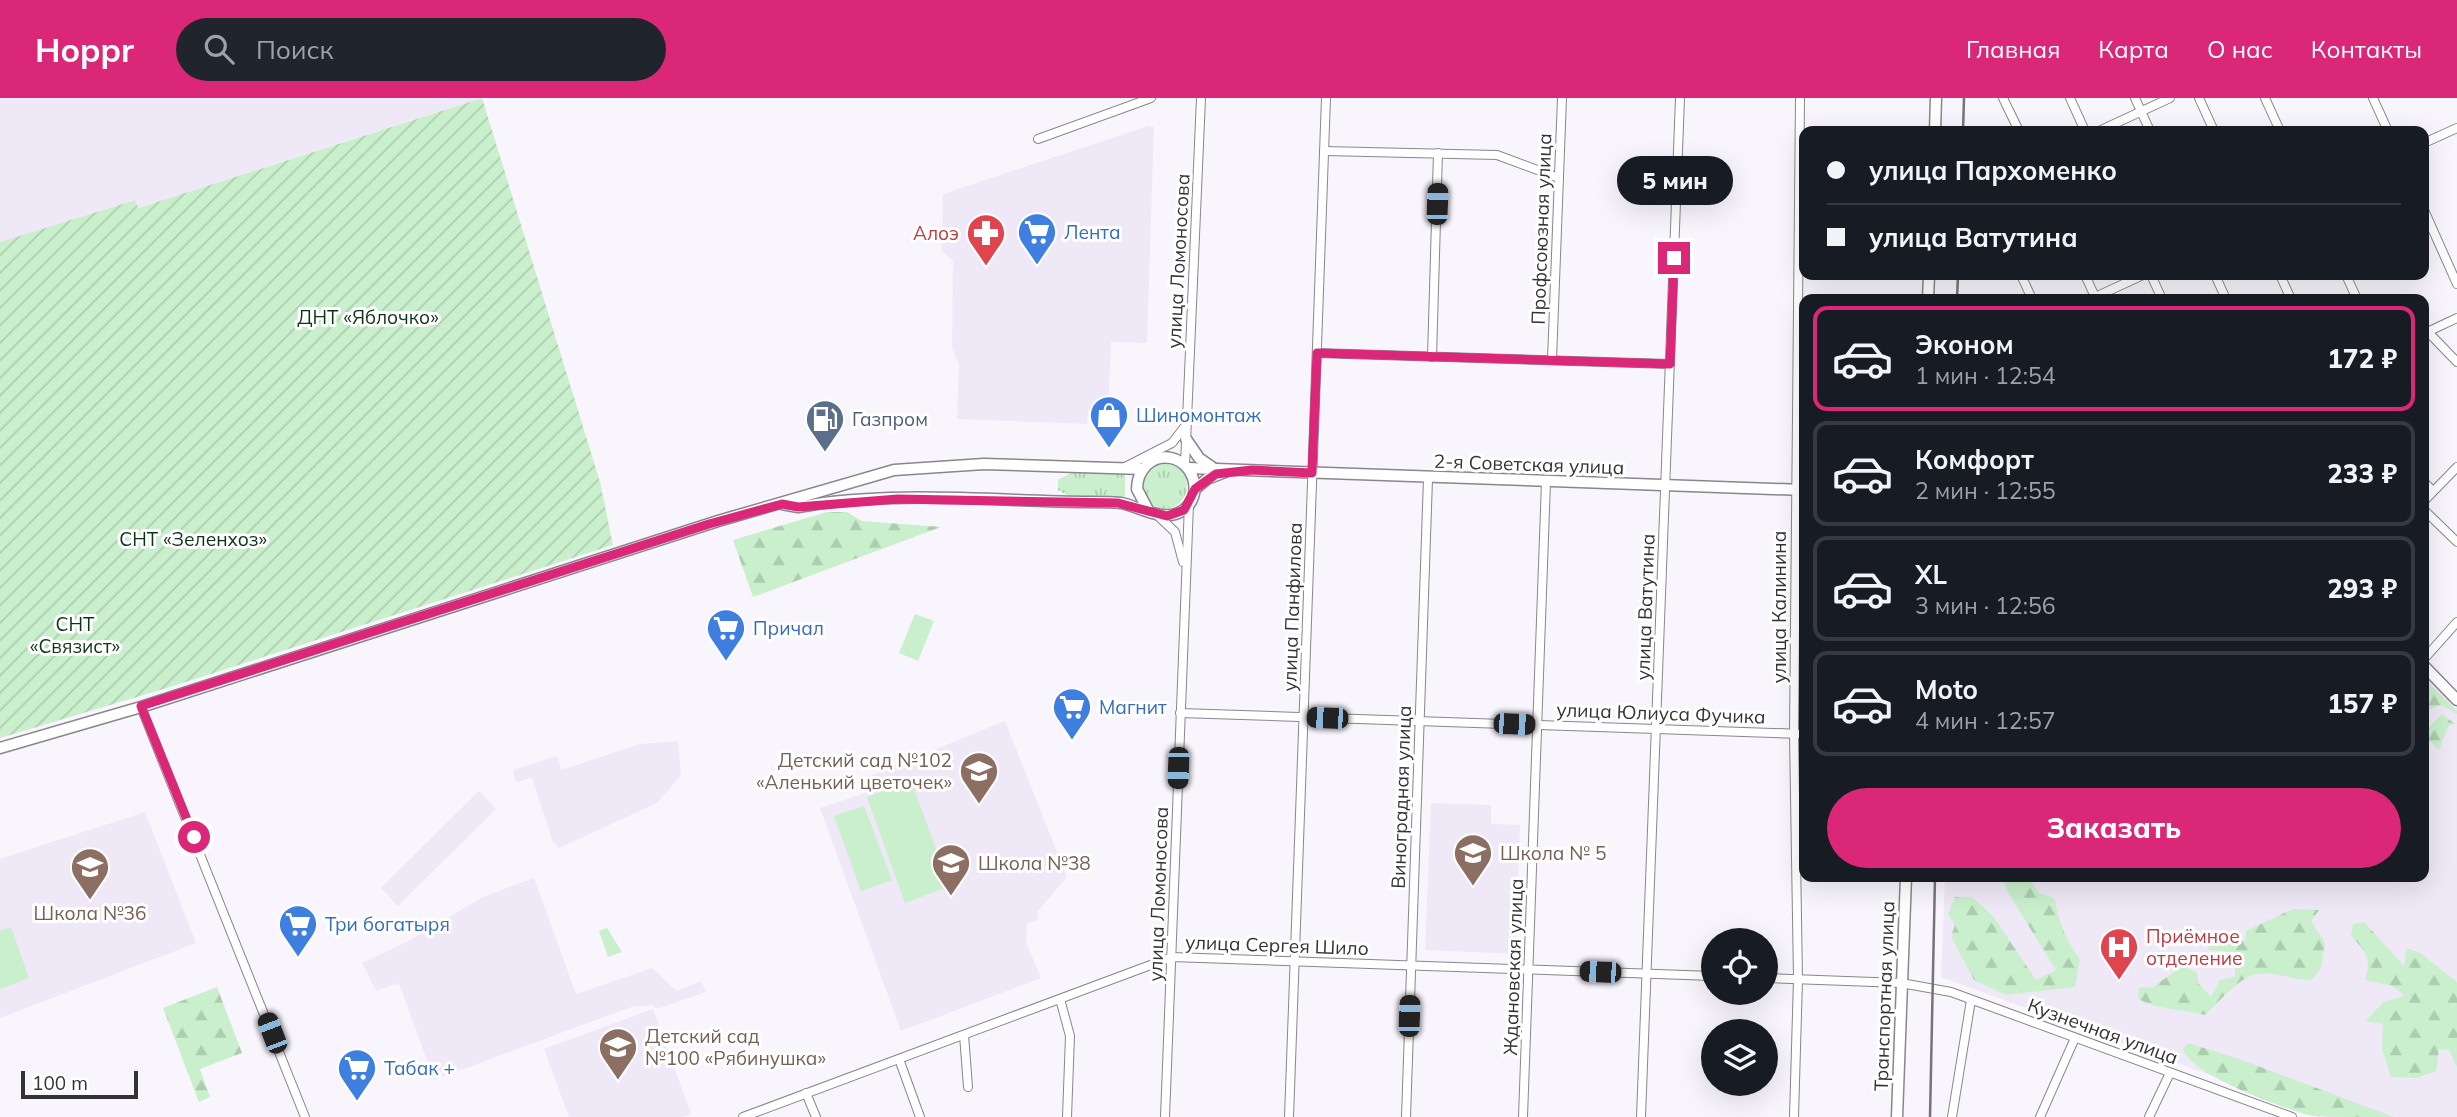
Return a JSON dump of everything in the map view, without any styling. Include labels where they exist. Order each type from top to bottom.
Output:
[{"type":"main road","points":[[1935,126],[1936,98]]},
{"type":"main road","points":[[1186,439],[1199,458],[1214,469]]},
{"type":"main road","points":[[782,504],[798,507],[846,502],[944,500],[1118,503],[1152,512],[1173,515],[1189,504],[1195,489],[1187,467],[1166,458],[1150,462],[1143,469],[1137,489],[1152,512]]},
{"type":"main road","points":[[0,748],[141,706],[851,481],[905,469],[984,464],[1143,469]]},
{"type":"main road","name":"2-я Советская улица","points":[[1187,467],[1428,479],[1799,490]]},
{"type":"main road","name":"2-я Советская улица","points":[[1195,489],[1216,474],[1252,470]]},
{"type":"main road","points":[[2429,671],[2457,700]]},
{"type":"main road","name":"Транспортная улица","points":[[1897,1117],[1906,882]]},
{"type":"street","points":[[1038,139],[1150,98]]},
{"type":"street","name":"улица Ломоносова","points":[[1187,467],[1186,425],[1202,98]]},
{"type":"street","name":"улица Панфилова","points":[[1289,1117],[1326,98]]},
{"type":"street","name":"Профсоюзная улица","points":[[1552,360],[1562,98]]},
{"type":"street","name":"улица Ватутина","points":[[1642,1117],[1680,98]]},
{"type":"street","name":"улица Калинина","points":[[1800,98],[1800,126]]},
{"type":"street","points":[[2003,98],[2017,126]]},
{"type":"street","points":[[2070,98],[2083,126]]},
{"type":"street","points":[[2135,98],[2148,126]]},
{"type":"street","points":[[2110,126],[2170,98]]},
{"type":"street","points":[[2199,98],[2212,126]]},
{"type":"street","points":[[2265,98],[2278,126]]},
{"type":"street","points":[[2374,98],[2386,126]]},
{"type":"street","points":[[2429,141],[2457,128]]},
{"type":"street","points":[[1324,151],[1497,155],[1559,178]]},
{"type":"street","points":[[1432,357],[1438,153]]},
{"type":"street","points":[[2429,221],[2457,284]]},
{"type":"street","points":[[2103,294],[2132,280]]},
{"type":"street","points":[[2429,332],[2457,318]]},
{"type":"street","points":[[2429,336],[2457,362]]},
{"type":"street","points":[[1317,353],[1670,364]]},
{"type":"street","points":[[1122,468],[1172,443],[1186,425]]},
{"type":"street","points":[[2429,495],[2457,467]]},
{"type":"street","name":"Виноградная улица","points":[[1406,1117],[1428,479]]},
{"type":"street","name":"Ждановская улица","points":[[1523,1117],[1546,482]]},
{"type":"street","points":[[2429,487],[2433,491]]},
{"type":"street","name":"улица Ломоносова","points":[[1165,1117],[1189,504]]},
{"type":"street","name":"улица Ломоносова","points":[[1152,512],[1169,524],[1178,540],[1185,588]]},
{"type":"street","points":[[2429,515],[2457,542]]},
{"type":"street","name":"улица Калинина","points":[[1794,1117],[1798,979],[1794,734],[1799,531]]},
{"type":"street","points":[[2429,653],[2457,622]]},
{"type":"street","points":[[141,706],[305,1117]]},
{"type":"street","name":"улица Юлиуса Фучика","points":[[1180,713],[1799,734]]},
{"type":"street","name":"улица Сергея Шило","points":[[743,1117],[1172,957],[1701,976]]},
{"type":"street","points":[[1778,978],[1901,983]]},
{"type":"street","name":"Кузнечная улица","points":[[1901,983],[1951,992],[2292,1117]]},
{"type":"street","points":[[1060,999],[1070,1035],[1067,1117]]},
{"type":"street","points":[[1952,1117],[1972,1000]]},
{"type":"street","points":[[964,1035],[968,1087]]},
{"type":"street","points":[[2039,1117],[2075,1038]]},
{"type":"street","points":[[899,1059],[920,1117]]},
{"type":"street","points":[[2149,1117],[2169,1073]]},
{"type":"street","points":[[806,1093],[816,1117]]},
{"type":"street","points":[[2260,1117],[2265,1107]]},
{"type":"shaded area","points":[[0,98],[481,98],[137,208],[134,200],[0,242]]},
{"type":"shaded area","points":[[1148,126],[1154,127],[1147,343],[1111,342],[1108,412],[1088,411],[1087,424],[957,419],[959,364],[952,348],[953,261],[942,251],[943,194]]},
{"type":"shaded area","points":[[2429,680],[2457,708],[2457,1117],[2325,1117],[1941,977],[1945,882],[2429,882]]},
{"type":"shaded area","name":"Школа №38","points":[[1005,721],[1067,877],[1037,912],[1039,919],[1027,924],[1026,942],[1041,978],[901,1031],[820,808],[865,793],[860,780]]},
{"type":"shaded area","points":[[678,741],[681,775],[657,803],[559,848],[553,842],[532,778],[516,782],[513,770],[557,756],[561,770],[640,744]]},
{"type":"shaded area","points":[[479,791],[496,809],[398,906],[381,888]]},
{"type":"shaded area","name":"Школа № 5","points":[[1431,803],[1491,805],[1491,824],[1520,825],[1516,954],[1425,950]]},
{"type":"shaded area","name":"Школа №36","points":[[145,812],[196,943],[0,1018],[0,859]]},
{"type":"shaded area","points":[[534,878],[576,994],[652,968],[677,991],[701,981],[706,992],[657,1009],[653,1005],[631,1007],[434,1080],[399,983],[376,991],[362,963],[407,942],[483,897]]},
{"type":"shaded area","name":"Детский сад №100 «Рябинушка»","points":[[653,1009],[691,1114],[682,1117],[569,1117],[544,1049]]},
{"type":"green space","name":"ДНТ «Яблочко»","points":[[482,98],[600,482],[613,545],[170,687],[0,738],[0,242],[135,200],[138,208]]},
{"type":"green space","points":[[1164,463],[1180,470],[1187,486],[1180,502],[1164,509],[1148,502],[1141,486],[1148,470]]},
{"type":"green space","points":[[1071,473],[1125,474],[1125,497],[1070,497],[1058,490],[1058,480]]},
{"type":"green space","points":[[827,512],[847,512],[862,521],[941,527],[753,597],[733,540]]},
{"type":"green space","points":[[915,614],[934,621],[918,661],[899,653]]},
{"type":"green space","points":[[2429,684],[2457,714],[2441,705],[2429,709]]},
{"type":"green space","points":[[2442,714],[2455,724],[2449,725],[2439,750],[2429,741],[2429,727]]},
{"type":"green space","points":[[911,781],[950,886],[905,903],[867,797]]},
{"type":"green space","points":[[864,806],[892,880],[861,891],[834,816]]},
{"type":"green space","points":[[2004,882],[2032,882],[2038,892],[2055,899],[2064,931],[2080,960],[2075,987],[2006,995],[1974,980],[1951,936],[1955,925],[1948,914],[1955,897],[1972,897],[1993,916],[2036,980],[2056,970]]},
{"type":"green space","points":[[2293,909],[2319,910],[2311,921],[2325,943],[2321,968],[2312,980],[2262,973],[2253,975],[2236,985],[2205,1015],[2162,1007],[2138,999],[2139,987],[2152,988],[2183,965],[2197,973],[2198,983],[2211,997],[2220,980],[2235,977],[2235,962],[2246,953],[2209,950],[2207,938],[2227,936],[2245,941],[2246,931]]},
{"type":"green space","points":[[2364,922],[2404,966],[2407,948],[2420,953],[2457,982],[2457,1067],[2449,1050],[2439,1049],[2436,1071],[2417,1078],[2391,1077],[2382,1048],[2383,1024],[2365,1021],[2384,1002],[2405,996],[2392,986],[2365,980],[2368,961],[2351,936],[2353,924]]},
{"type":"green space","points":[[11,927],[29,978],[0,989],[0,931]]},
{"type":"green space","points":[[607,928],[622,952],[608,957],[599,931]]},
{"type":"green space","points":[[217,987],[242,1053],[200,1069],[210,1097],[199,1102],[163,1008]]},
{"type":"green space","points":[[2188,1043],[2239,1059],[2394,1117],[2312,1116],[2281,1106],[2240,1090],[2202,1069],[2189,1059],[2183,1049]]},
{"type":"railway","points":[[1963,126],[1964,98]]},
{"type":"railway","points":[[1957,294],[1958,280]]},
{"type":"railway","points":[[1930,1117],[1935,882]]},
{"type":"place","name":"Лента","points":[[1037,266]]},
{"type":"place","name":"Алоэ","points":[[986,267]]},
{"type":"place","name":"Шиномонтаж","points":[[1109,449]]},
{"type":"place","name":"Газпром","points":[[825,453]]},
{"type":"place","name":"Причал","points":[[726,662]]},
{"type":"place","name":"Магнит","points":[[1072,741]]},
{"type":"place","name":"Детский сад №102 «Аленький цветочек»","points":[[979,805]]},
{"type":"place","name":"Школа № 5","points":[[1473,887]]},
{"type":"place","name":"Школа №38","points":[[951,897]]},
{"type":"place","name":"Школа №36","points":[[90,901]]},
{"type":"place","name":"Три богатыря","points":[[298,958]]},
{"type":"place","name":"Приёмное отделение","points":[[2119,981]]},
{"type":"place","name":"Детский сад №100 «Рябинушка»","points":[[618,1081]]},
{"type":"place","name":"Табак +","points":[[357,1102]]},
{"type":"route","points":[[194,837],[141,706],[709,524],[782,504],[798,507],[898,499],[1118,503],[1157,514],[1173,515],[1184,510],[1195,489],[1216,474],[1252,470],[1312,473],[1317,353],[1670,364],[1674,258]]},
{"type":"park label","name":"СНТ «Зеленхоз»","points":[[193,539]]},
{"type":"park label","name":"СНТ «Связист»","points":[[75,635]]}]
